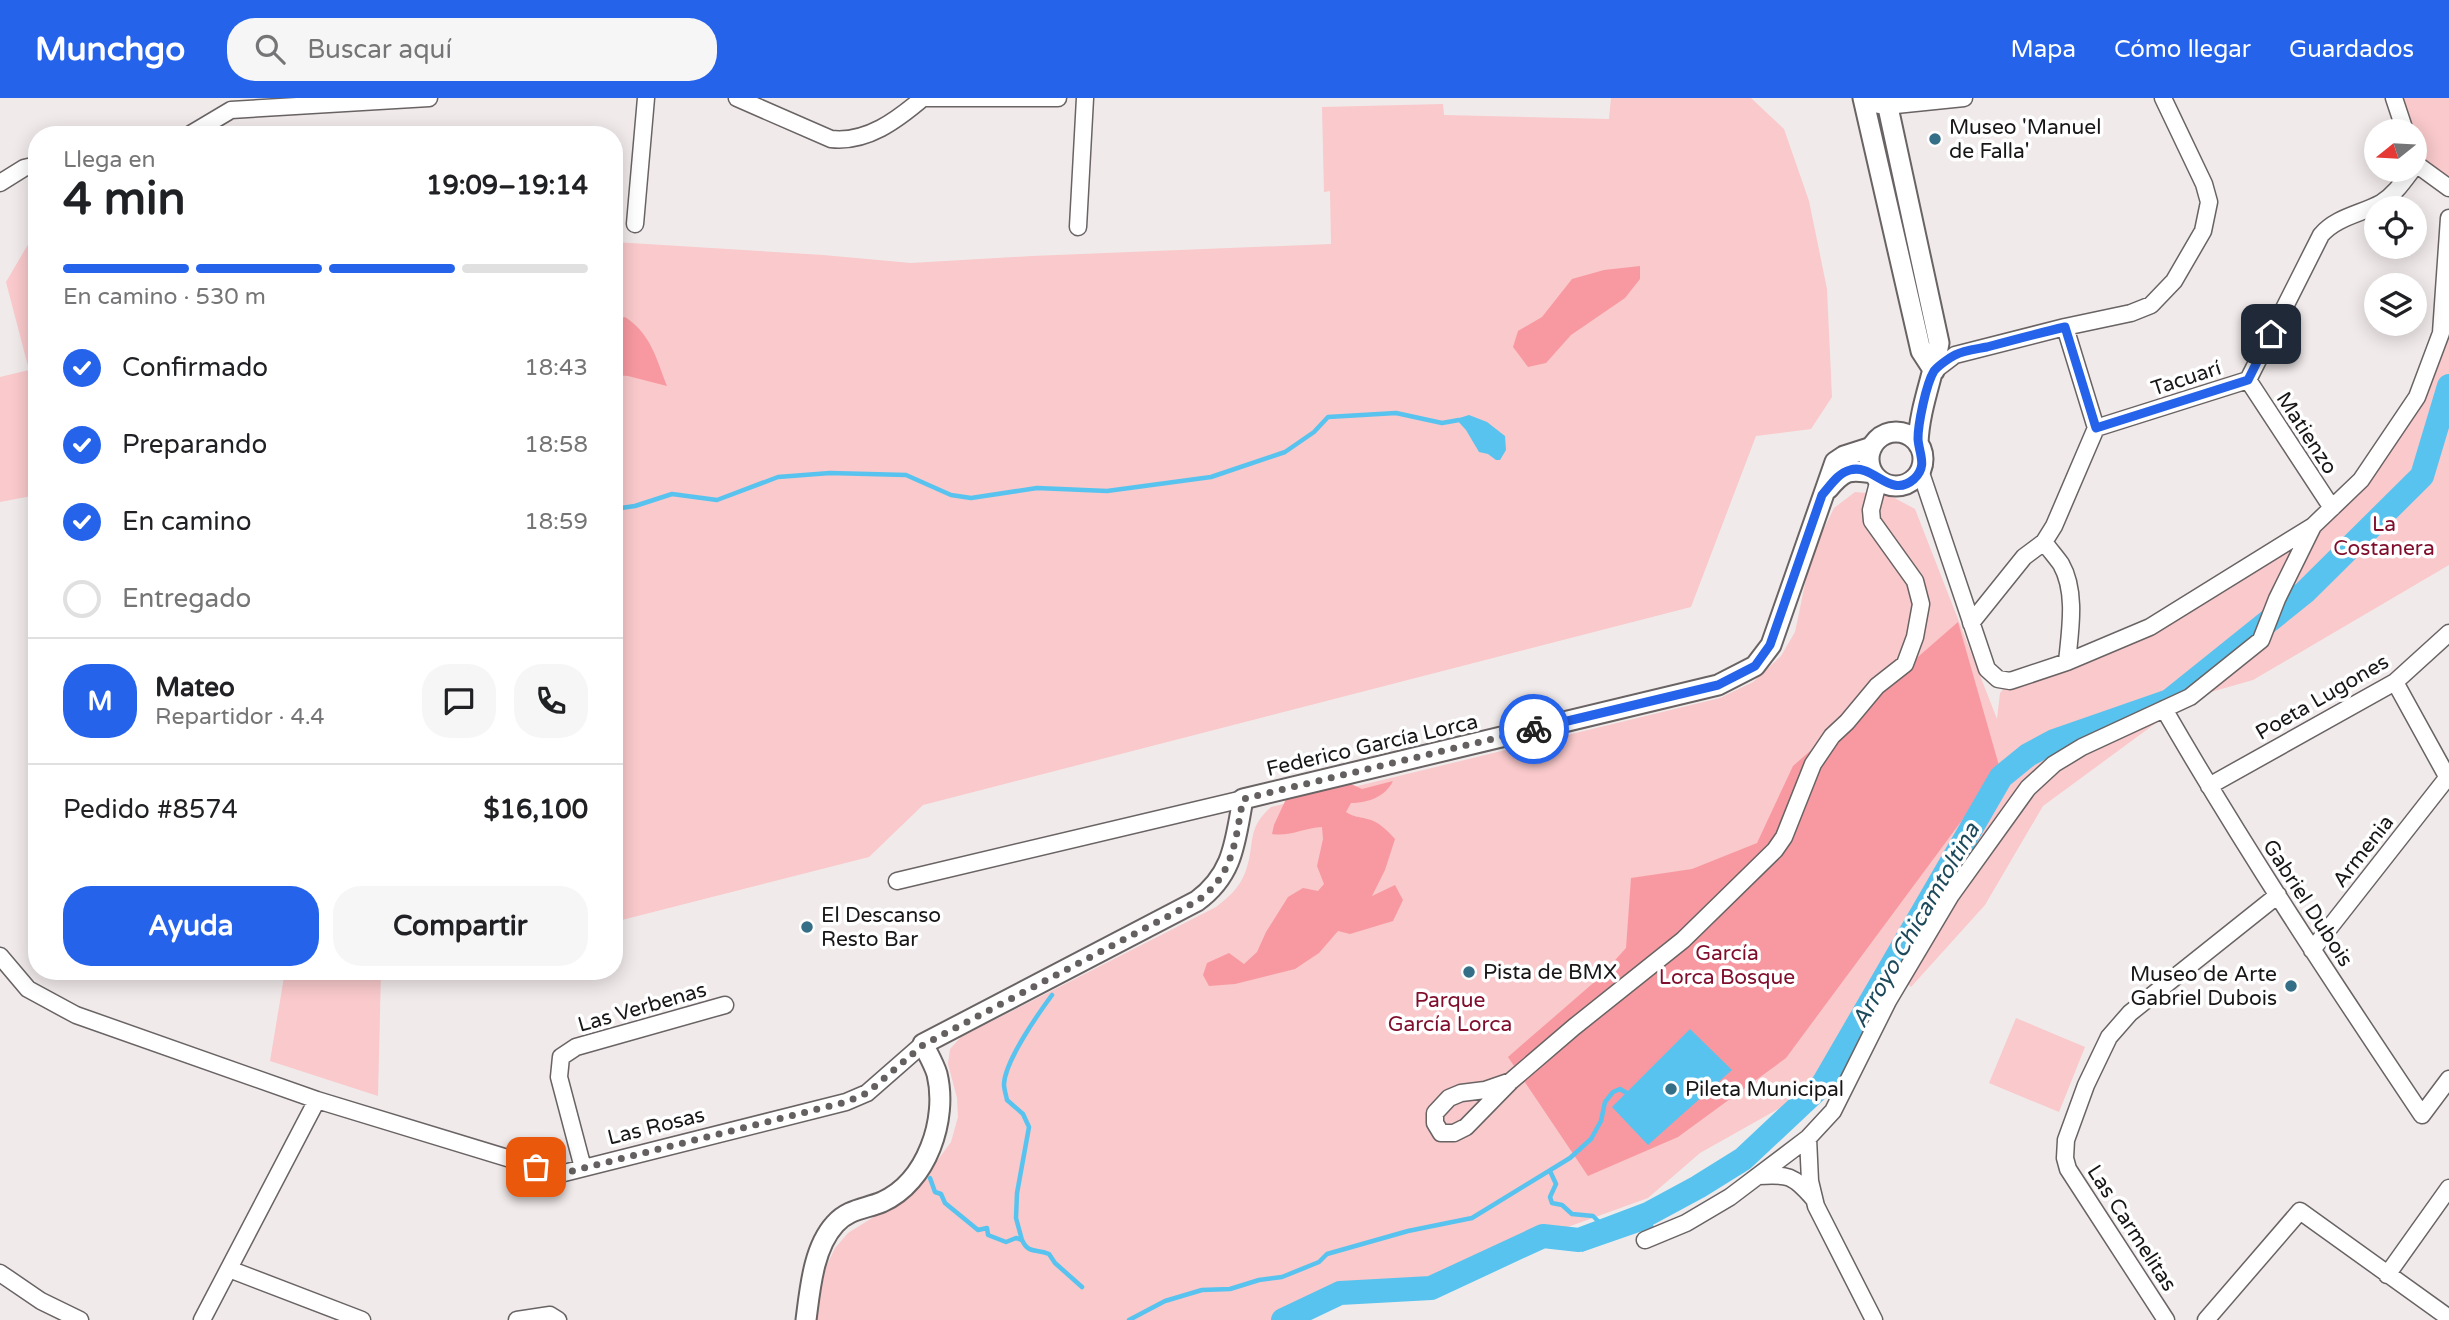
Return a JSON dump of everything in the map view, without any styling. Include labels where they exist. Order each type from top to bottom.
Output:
[{"type":"street","points":[[201,126],[229,104],[429,98]]},
{"type":"street","points":[[635,224],[646,98]]},
{"type":"street","points":[[737,98],[831,139],[846,141],[859,138],[898,119],[923,98],[1058,98]]},
{"type":"street","points":[[1078,228],[1085,98]]},
{"type":"street","points":[[1934,371],[1921,351],[1863,100],[1886,102],[1964,98]]},
{"type":"street","points":[[1934,371],[1955,355],[2131,313],[2151,305],[2174,281],[2203,231],[2209,202],[2204,184],[2163,98]]},
{"type":"street","points":[[2393,98],[2401,119]]},
{"type":"street","points":[[1886,102],[1939,343],[1934,371],[1922,409],[1918,444]]},
{"type":"street","points":[[0,183],[28,167]]},
{"type":"street","points":[[2427,174],[2449,188]]},
{"type":"street","name":"Tacuarí","points":[[2096,428],[2248,380],[2321,235],[2332,225],[2384,201],[2402,182]]},
{"type":"street","points":[[1895,432],[1909,436],[1918,444],[1922,454],[1920,470],[1987,669],[1998,679],[2010,681],[2067,662],[2150,627],[2313,526],[2361,480],[2417,397],[2441,333],[2449,218]]},
{"type":"street","points":[[1971,623],[2024,557],[2044,542],[2054,526],[2096,428],[2065,327]]},
{"type":"street","name":"Federico García Lorca","points":[[897,881],[1718,685],[1736,677],[1755,666],[1770,645],[1835,462],[1844,456],[1872,447],[1883,435],[1895,432],[1934,371]]},
{"type":"street","name":"Matienzo","points":[[2248,380],[2332,508]]},
{"type":"street","points":[[1511,1081],[1449,1098],[1435,1113],[1435,1123],[1441,1133],[1454,1133],[1466,1127],[1511,1081],[1683,940],[1775,850],[1784,837],[1813,764],[1832,736],[1877,685],[1905,664],[1915,637],[1921,604],[1915,581],[1872,521],[1876,476],[1870,465],[1872,447]]},
{"type":"street","name":"Federico García Lorca","points":[[1822,495],[1839,476],[1852,469],[1876,476],[1886,484],[1902,485],[1914,479],[1920,470]]},
{"type":"street","points":[[1645,1240],[1686,1223],[1730,1197],[1808,1138],[1833,1111],[1888,1001],[1951,895],[2028,788],[2054,764],[2082,747],[2190,698],[2261,640],[2277,599],[2313,526]]},
{"type":"street","points":[[2044,542],[2061,565],[2070,589],[2067,662]]},
{"type":"street","name":"Poeta Lugones","points":[[2209,786],[2395,682],[2449,633]]},
{"type":"street","points":[[2395,682],[2448,779]]},
{"type":"street","name":"Gabriel Dubois","points":[[2164,709],[2312,950],[2421,1115],[2449,1079]]},
{"type":"street","name":"Armenia","points":[[2312,950],[2448,779]]},
{"type":"street","name":"Las Rosas","points":[[0,956],[28,989],[76,1015],[317,1100],[560,1174],[846,1102],[867,1093],[923,1045],[1197,901],[1212,890],[1232,856],[1243,799]]},
{"type":"street","name":"Las Carmelitas","points":[[2166,1320],[2068,1169],[2065,1158],[2066,1140],[2098,1059],[2114,1029],[2130,1013],[2278,895]]},
{"type":"street","name":"Las Verbenas","points":[[583,1168],[559,1077],[561,1057],[576,1047],[725,1005]]},
{"type":"street","points":[[806,1320],[813,1268],[832,1226],[844,1215],[883,1202],[905,1188],[932,1144],[941,1104],[936,1072],[923,1045]]},
{"type":"street","points":[[202,1320],[317,1100]]},
{"type":"street","points":[[1808,1138],[1810,1181],[1814,1200],[1874,1320]]},
{"type":"street","points":[[1758,1176],[1792,1177],[1814,1200]]},
{"type":"street","points":[[2387,1275],[2449,1188]]},
{"type":"street","points":[[2206,1320],[2300,1211],[2449,1318]]},
{"type":"street","points":[[229,1269],[362,1320]]},
{"type":"street","points":[[0,1273],[41,1300],[80,1320]]},
{"type":"street","points":[[517,1320],[550,1315],[558,1320]]},
{"type":"green space","points":[[1611,98],[1751,98],[1784,129],[1809,201],[1827,289],[1832,397],[1811,429],[1756,436],[1691,607],[923,805],[869,857],[623,920],[623,243],[911,263],[1331,244],[1330,191],[1324,192],[1322,107],[1443,104],[1444,115],[1609,119]]},
{"type":"green space","points":[[2395,98],[2449,98],[2449,188],[2427,167],[2427,119],[2402,119]]},
{"type":"green space","name":"Parque García Lorca","points":[[2449,212],[2449,565],[2253,680],[2190,698],[2043,806],[1985,905],[1911,987],[1891,968],[1897,938],[1823,1084],[1700,1153],[1648,1198],[1543,1236],[1431,1288],[1340,1293],[1283,1320],[815,1320],[826,1267],[835,1248],[848,1233],[914,1192],[951,1142],[958,1117],[957,1098],[948,1064],[950,1049],[961,1037],[1216,907],[1233,892],[1243,878],[1254,831],[1271,807],[1720,698],[1753,682],[1781,656],[1795,632],[1811,555],[1834,508],[1855,492],[1889,495],[1915,509],[1997,719],[2000,693],[2010,681],[2150,627],[2353,489],[2436,371]]},
{"type":"green space","points":[[28,244],[28,366],[6,282]]},
{"type":"green space","points":[[1640,266],[1640,279],[1625,298],[1571,335],[1546,363],[1528,367],[1513,347],[1518,331],[1542,317],[1572,279],[1604,270]]},
{"type":"green space","points":[[623,318],[634,324],[647,339],[667,386],[623,376]]},
{"type":"green space","points":[[28,370],[28,497],[0,502],[0,377]]},
{"type":"green space","name":"García Lorca Bosque","points":[[1958,622],[2000,769],[1786,1058],[1678,1137],[1588,1176],[1508,1057],[1599,978],[1626,948],[1631,878],[1692,869],[1757,843],[1793,766]]},
{"type":"green space","points":[[1393,781],[1381,795],[1364,802],[1351,803],[1346,812],[1375,822],[1395,839],[1385,870],[1372,896],[1395,885],[1403,900],[1393,921],[1350,934],[1338,931],[1319,953],[1295,969],[1235,984],[1209,986],[1203,975],[1207,963],[1229,953],[1244,964],[1257,952],[1288,897],[1303,888],[1318,891],[1324,884],[1317,866],[1323,839],[1322,827],[1272,834],[1286,799],[1296,792],[1349,783],[1362,789]]},
{"type":"green space","points":[[284,980],[381,980],[378,1096],[270,1061]]},
{"type":"green space","points":[[2016,1018],[2085,1047],[2059,1112],[1989,1083]]},
{"type":"water","points":[[1469,415],[1487,422],[1505,436],[1506,450],[1500,460],[1479,452],[1456,419]]},
{"type":"water","name":"Pileta Municipal","points":[[1690,1029],[1732,1070],[1648,1145],[1612,1107]]},
{"type":"water","points":[[1645,1205],[1654,1227],[1582,1252],[1578,1231]]},
{"type":"waterway","name":"Arroyo Chicamtoltina","points":[[1283,1320],[1340,1293],[1431,1288],[1543,1236],[1579,1240],[1648,1214],[1743,1159],[1823,1084],[2001,777],[2028,755],[2054,741],[2169,701],[2305,592],[2422,476],[2449,386]]},
{"type":"waterway","points":[[623,508],[672,494],[717,500],[778,477],[830,473],[906,475],[951,495],[971,498],[1037,488],[1107,491],[1211,477],[1285,452],[1314,432],[1328,417],[1396,413],[1442,423],[1459,420]]},
{"type":"waterway","points":[[1022,1240],[1016,1218],[1017,1193],[1029,1127],[1023,1114],[1007,1100],[1004,1084],[1016,1051],[1052,995]]},
{"type":"waterway","points":[[1129,1320],[1165,1301],[1202,1290],[1230,1289],[1259,1280],[1282,1277],[1319,1262],[1327,1254],[1408,1231],[1472,1218],[1570,1158],[1591,1139],[1601,1121],[1605,1102],[1613,1092],[1620,1089],[1630,1095]]},
{"type":"waterway","points":[[1550,1171],[1556,1184],[1550,1197],[1552,1203],[1562,1205],[1572,1214],[1593,1216],[1603,1226]]},
{"type":"waterway","points":[[930,1178],[935,1192],[941,1194],[945,1203],[978,1230],[987,1228],[988,1235],[1006,1242],[1016,1238],[1022,1240],[1030,1249],[1049,1254],[1055,1263],[1082,1287]]},
{"type":"way so far","points":[[536,1167],[560,1174],[846,1102],[867,1093],[923,1045],[1197,901],[1212,890],[1232,856],[1243,799],[1534,729]]},
{"type":"place","name":"Museo 'Manuel de Falla'","points":[[1935,139]]},
{"type":"place","name":"El Descanso Resto Bar","points":[[807,927]]},
{"type":"place","name":"Pista de BMX","points":[[1469,972]]},
{"type":"place","name":"Museo de Arte Gabriel Dubois","points":[[2291,986]]},
{"type":"place","name":"Pileta Municipal","points":[[1671,1089]]},
{"type":"route","points":[[1534,729],[1718,685],[1755,666],[1770,645],[1789,597],[1822,495],[1839,476],[1852,469],[1873,473],[1879,480],[1894,486],[1909,482],[1918,475],[1922,462],[1918,444],[1922,409],[1934,371],[1955,355],[2065,327],[2096,428],[2248,380],[2271,334]]},
{"type":"park label","name":"La Costanera","points":[[2384,536]]}]
